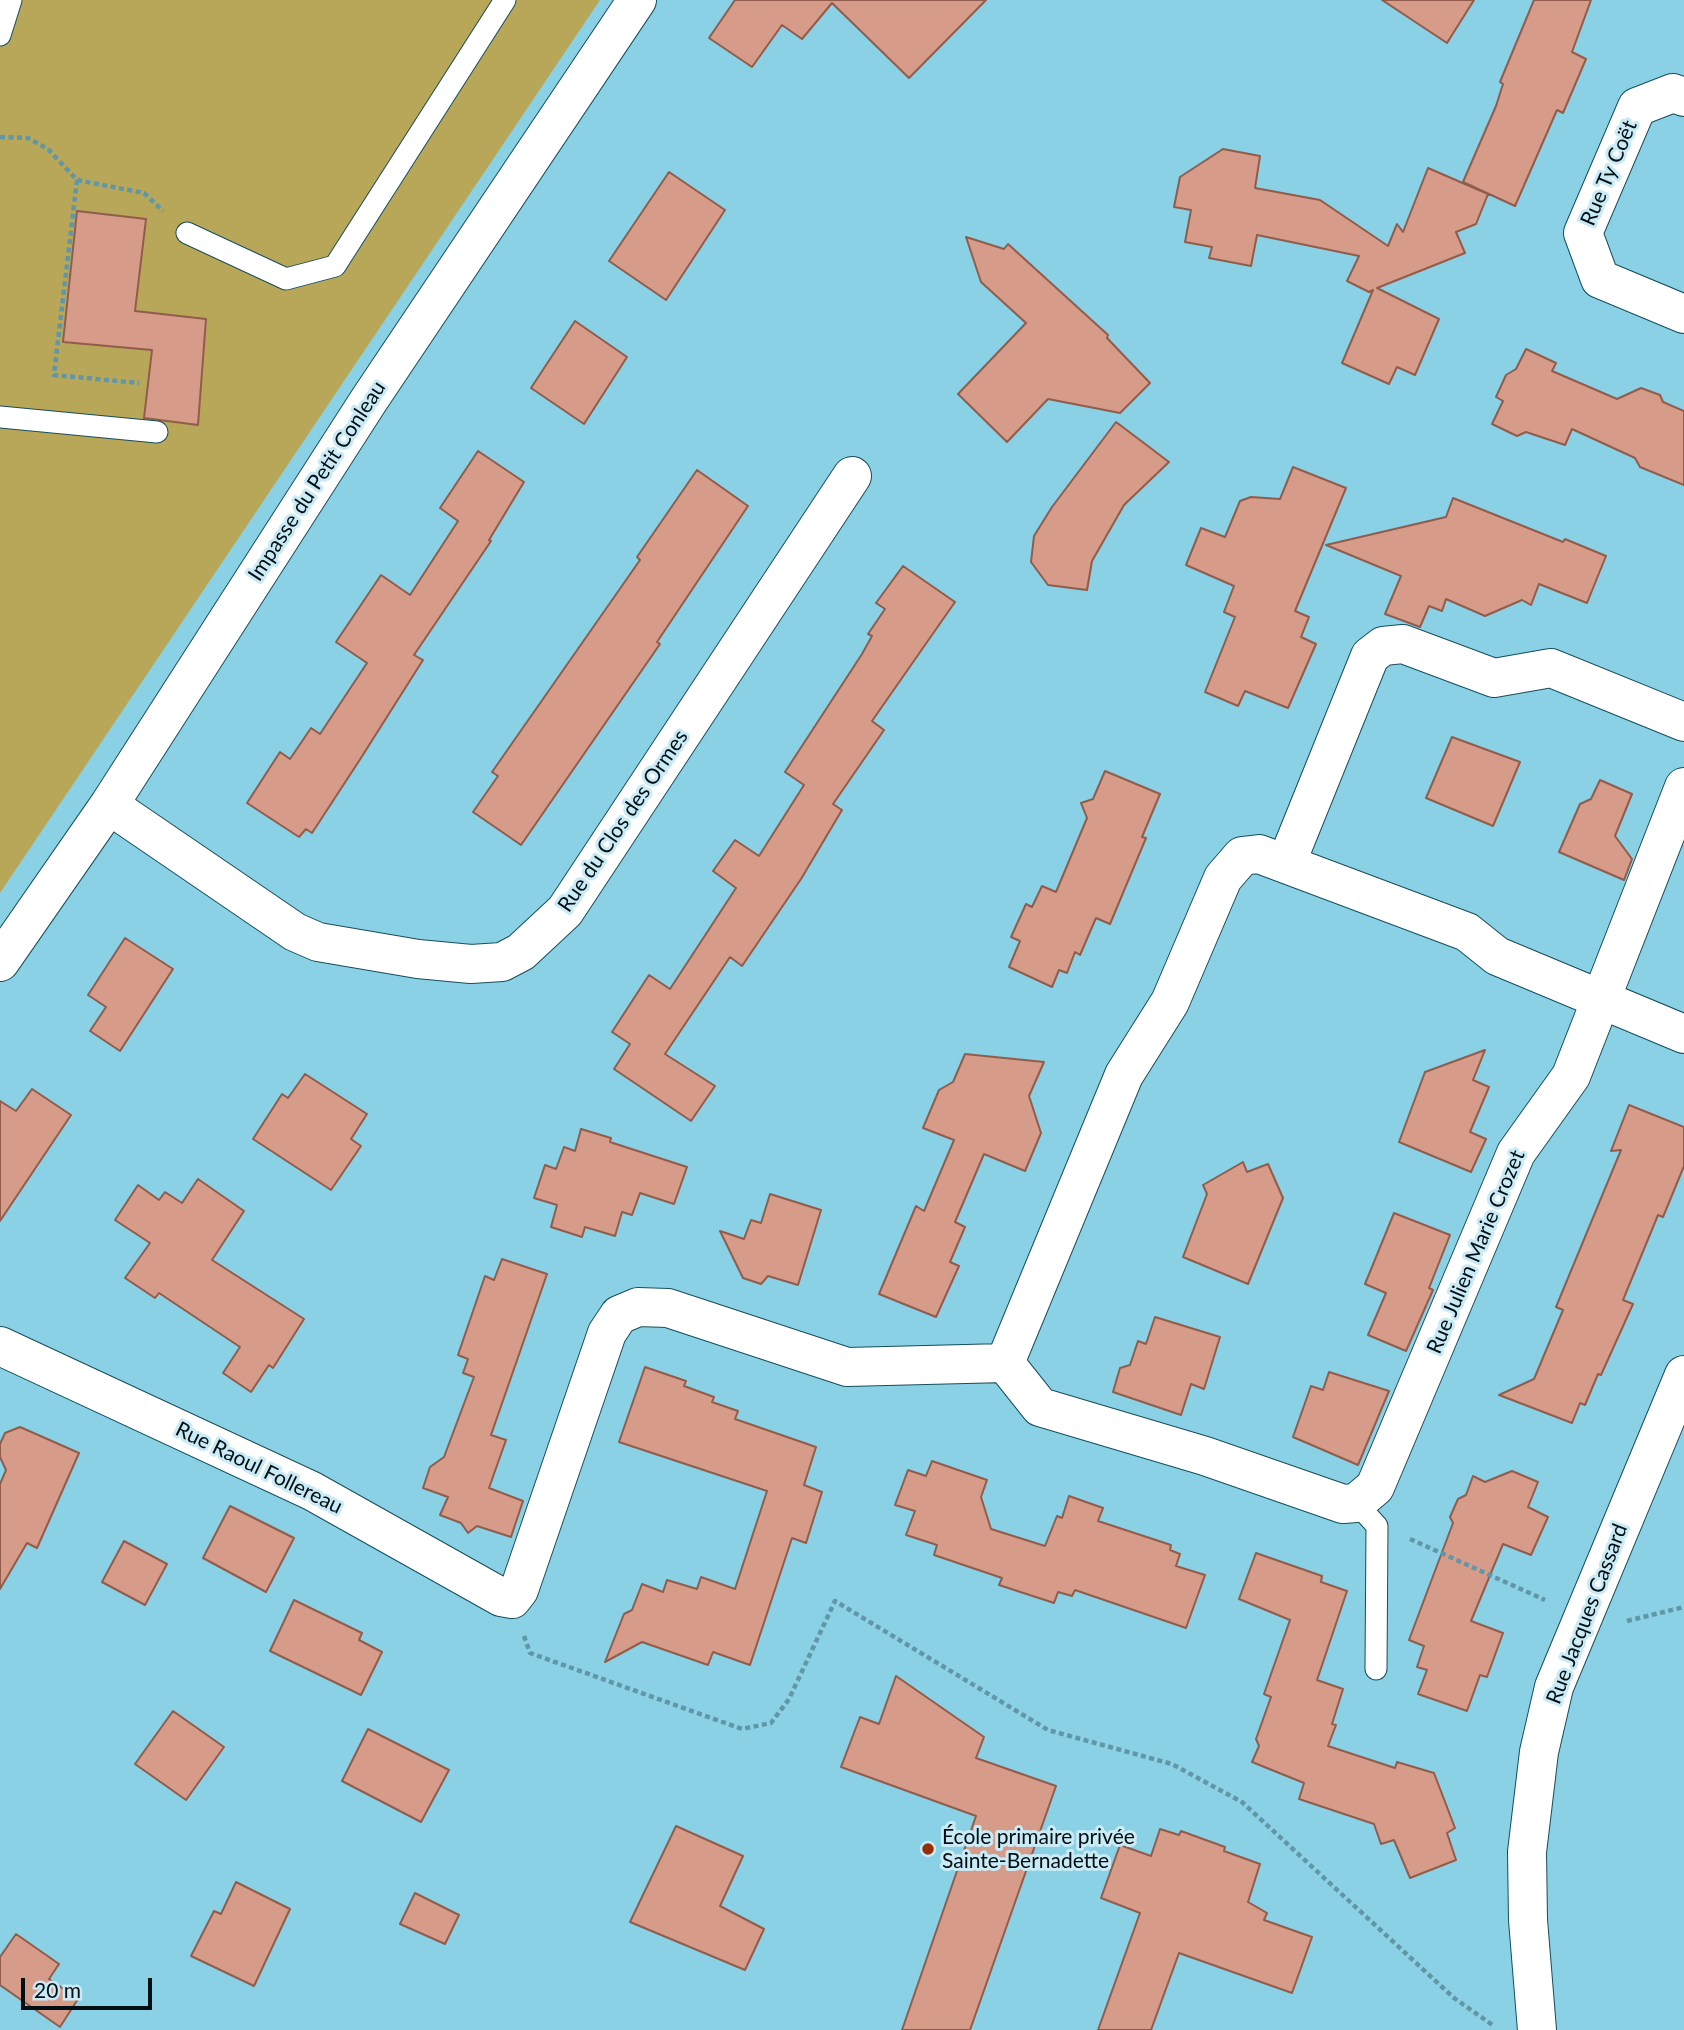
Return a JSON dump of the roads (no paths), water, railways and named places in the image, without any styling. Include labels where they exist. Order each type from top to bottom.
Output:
[{"type":"street","name":"Impasse du Petit Conleau","points":[[0,962],[109,805],[369,400],[637,0]]},
{"type":"street","name":"Rue Ty Coët","points":[[1684,97],[1673,93],[1637,107],[1583,233],[1600,279],[1684,314]]},
{"type":"street","name":"Rue du Clos des Ormes","points":[[109,805],[295,932],[318,943],[418,959],[471,964],[502,962],[521,953],[565,911],[852,476]]},
{"type":"street","points":[[1286,864],[1370,656],[1384,646],[1403,644],[1494,678],[1551,668],[1684,722]]},
{"type":"street","name":"Rue Julien Marie Crozet","points":[[1366,1514],[1516,1153],[1571,1076],[1598,1001],[1684,788]]},
{"type":"street","points":[[1366,1514],[1205,1456],[1040,1407],[1005,1363],[1124,1075],[1170,1002],[1223,878],[1242,856],[1259,854],[1468,932],[1497,956],[1598,1001],[1684,1034]]},
{"type":"street","name":"Rue Raoul Follereau","points":[[0,1346],[312,1491],[501,1597],[512,1599],[519,1590],[607,1333],[620,1315],[638,1307],[668,1308],[847,1367],[1005,1363]]},
{"type":"street","name":"Rue Jacques Cassard","points":[[1537,2030],[1528,1920],[1530,1807],[1539,1752],[1554,1687],[1684,1375]]},
{"type":"lane","points":[[0,35],[11,0]]},
{"type":"lane","points":[[187,233],[286,279],[335,266],[505,0]]},
{"type":"lane","points":[[0,417],[157,432]]},
{"type":"lane","points":[[1366,1514],[1376,1669]]},
{"type":"place","name":"École primaire privée Sainte-Bernadette","points":[[928,1849]]}]
